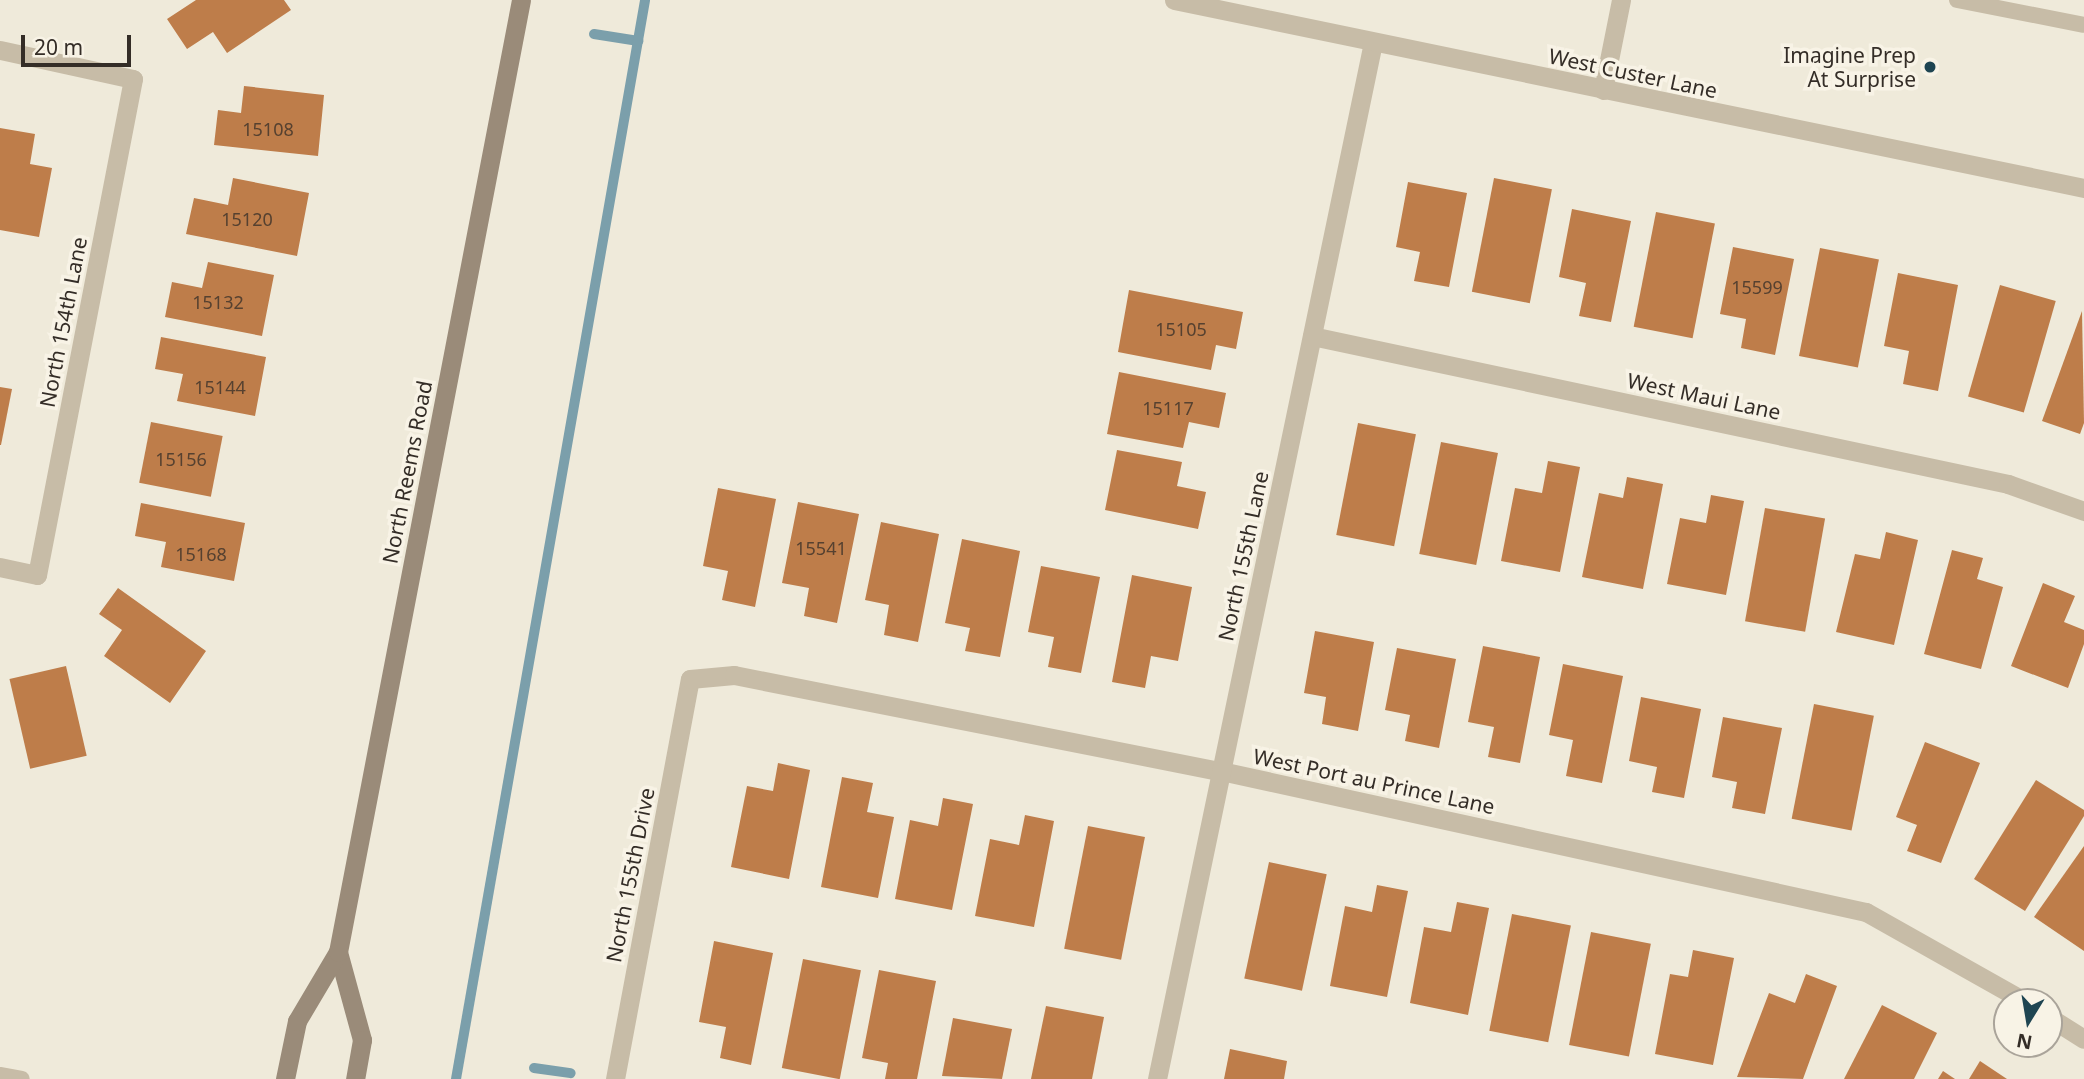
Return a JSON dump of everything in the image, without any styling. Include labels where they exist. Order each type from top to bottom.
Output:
[{"type":"main road","name":"North Reems Road","points":[[285,1079],[297,1021],[338,952],[521,0]]},
{"type":"main road","name":"North Reems Road","points":[[338,952],[362,1040],[355,1079]]},
{"type":"street","name":"West Custer Lane","points":[[1174,0],[2084,188]]},
{"type":"street","points":[[1603,90],[1621,0]]},
{"type":"street","name":"North 155th Lane","points":[[1157,1079],[1373,42]]},
{"type":"street","name":"North 154th Lane","points":[[0,50],[134,79],[37,575],[0,567]]},
{"type":"street","name":"West Maui Lane","points":[[1312,336],[2008,484],[2084,511]]},
{"type":"street","name":"West Port au Prince Lane","points":[[690,680],[734,675],[1221,771],[1866,912],[2001,988]]},
{"type":"street","name":"North 155th Drive","points":[[615,1079],[690,680]]},
{"type":"street","points":[[2063,1026],[2084,1039]]},
{"type":"lane","points":[[1957,0],[2084,25]]},
{"type":"lane","points":[[0,1075],[22,1079]]},
{"type":"building","points":[[196,0],[284,0],[291,10],[227,53],[213,32],[187,49],[167,19]]},
{"type":"building","points":[[244,86],[324,95],[318,156],[214,145],[218,110],[241,113]]},
{"type":"building","points":[[0,128],[35,134],[30,164],[52,168],[39,237],[0,230]]},
{"type":"building","points":[[233,178],[309,193],[297,256],[186,234],[194,198],[228,205]]},
{"type":"building","points":[[1494,178],[1552,189],[1530,303],[1472,292]]},
{"type":"building","points":[[1408,182],[1467,193],[1449,287],[1414,281],[1420,252],[1396,247]]},
{"type":"building","points":[[1572,209],[1631,221],[1611,322],[1579,316],[1586,283],[1559,277]]},
{"type":"building","points":[[1656,212],[1715,223],[1693,338],[1634,327]]},
{"type":"building","points":[[1733,247],[1794,259],[1775,355],[1741,348],[1746,319],[1720,314]]},
{"type":"building","points":[[1820,248],[1879,259],[1858,367],[1799,356]]},
{"type":"building","points":[[208,262],[274,275],[262,336],[165,317],[172,282],[202,288]]},
{"type":"building","points":[[1898,273],[1958,285],[1938,391],[1903,384],[1909,351],[1884,346]]},
{"type":"building","points":[[2000,285],[2056,301],[2024,412],[1968,397]]},
{"type":"building","points":[[1129,290],[1243,312],[1236,349],[1216,345],[1211,370],[1118,352]]},
{"type":"building","points":[[2082,311],[2084,423],[2080,434],[2042,421]]},
{"type":"building","points":[[161,337],[266,357],[255,416],[177,401],[183,374],[155,369]]},
{"type":"building","points":[[1119,372],[1226,393],[1219,428],[1189,422],[1183,448],[1107,434]]},
{"type":"building","points":[[0,387],[12,389],[1,445],[0,445]]},
{"type":"building","points":[[151,422],[223,436],[211,497],[139,483]]},
{"type":"building","points":[[1358,423],[1416,434],[1394,546],[1336,535]]},
{"type":"building","points":[[1441,442],[1498,453],[1476,565],[1419,554]]},
{"type":"building","points":[[1117,450],[1182,462],[1177,486],[1206,492],[1198,529],[1105,510]]},
{"type":"building","points":[[1548,461],[1580,467],[1560,572],[1501,561],[1515,488],[1542,493]]},
{"type":"building","points":[[1627,477],[1663,484],[1643,589],[1582,577],[1599,493],[1623,498]]},
{"type":"building","points":[[718,488],[776,499],[755,607],[722,600],[728,571],[703,566]]},
{"type":"building","points":[[1711,495],[1744,501],[1726,595],[1667,584],[1680,518],[1706,523]]},
{"type":"building","points":[[798,502],[859,514],[837,623],[804,616],[809,588],[782,583]]},
{"type":"building","points":[[141,503],[245,523],[234,581],[161,567],[166,542],[135,536]]},
{"type":"building","points":[[1765,508],[1825,519],[1805,632],[1745,621]]},
{"type":"building","points":[[881,522],[939,534],[918,642],[884,635],[889,605],[865,600]]},
{"type":"building","points":[[1886,532],[1918,540],[1894,645],[1836,632],[1855,554],[1880,559]]},
{"type":"building","points":[[962,539],[1020,551],[1000,657],[965,651],[970,628],[945,623]]},
{"type":"building","points":[[1952,550],[1983,558],[1977,579],[2003,587],[1981,669],[1924,654]]},
{"type":"building","points":[[1041,566],[1100,577],[1081,673],[1048,667],[1054,637],[1028,632]]},
{"type":"building","points":[[1132,575],[1192,587],[1178,661],[1151,656],[1145,688],[1112,682]]},
{"type":"building","points":[[2043,583],[2075,596],[2064,622],[2084,630],[2084,644],[2068,688],[2011,666]]},
{"type":"building","points":[[118,588],[206,651],[170,703],[104,656],[122,630],[99,614]]},
{"type":"building","points":[[1315,631],[1374,642],[1358,731],[1322,724],[1326,697],[1304,693]]},
{"type":"building","points":[[1483,646],[1540,657],[1520,763],[1488,757],[1494,727],[1468,722]]},
{"type":"building","points":[[1397,648],[1456,659],[1439,748],[1405,741],[1410,715],[1385,710]]},
{"type":"building","points":[[1563,664],[1623,676],[1602,783],[1566,776],[1573,740],[1549,735]]},
{"type":"building","points":[[66,666],[87,756],[30,769],[9,679]]},
{"type":"building","points":[[1641,697],[1701,709],[1684,798],[1652,792],[1657,767],[1629,761]]},
{"type":"building","points":[[1814,704],[1874,716],[1852,830],[1792,819]]},
{"type":"building","points":[[1723,717],[1782,728],[1765,814],[1732,808],[1737,782],[1712,777]]},
{"type":"building","points":[[1925,742],[1980,763],[1941,863],[1907,851],[1917,825],[1896,817]]},
{"type":"building","points":[[778,763],[810,770],[789,879],[731,867],[747,786],[773,791]]},
{"type":"building","points":[[842,777],[873,783],[867,812],[894,817],[878,898],[821,887]]},
{"type":"building","points":[[2036,780],[2084,810],[2084,816],[2025,911],[1974,879]]},
{"type":"building","points":[[943,798],[973,804],[952,910],[895,899],[910,820],[938,826]]},
{"type":"building","points":[[1025,815],[1054,821],[1034,927],[975,916],[990,839],[1019,845]]},
{"type":"building","points":[[1088,826],[1145,837],[1121,960],[1064,949]]},
{"type":"building","points":[[2084,846],[2084,951],[2034,917]]},
{"type":"building","points":[[1269,862],[1327,874],[1302,991],[1244,978]]},
{"type":"building","points":[[1377,885],[1408,891],[1387,997],[1330,986],[1345,906],[1372,912]]},
{"type":"building","points":[[1457,902],[1489,908],[1468,1015],[1410,1003],[1424,927],[1451,932]]},
{"type":"building","points":[[1512,914],[1571,925],[1548,1042],[1489,1031]]},
{"type":"building","points":[[1591,932],[1651,944],[1629,1057],[1569,1045]]},
{"type":"building","points":[[714,941],[773,953],[751,1065],[720,1058],[726,1027],[699,1022]]},
{"type":"building","points":[[1693,950],[1734,958],[1713,1065],[1655,1054],[1670,974],[1688,977]]},
{"type":"building","points":[[803,959],[861,970],[840,1079],[782,1068]]},
{"type":"building","points":[[879,970],[936,981],[917,1079],[885,1079],[888,1063],[862,1058]]},
{"type":"building","points":[[1806,974],[1837,986],[1803,1079],[1737,1077],[1769,993],[1795,1003]]},
{"type":"building","points":[[1882,1005],[1937,1033],[1914,1079],[1844,1079]]},
{"type":"building","points":[[1046,1006],[1104,1017],[1092,1079],[1031,1079]]},
{"type":"building","points":[[953,1018],[1012,1029],[1002,1079],[942,1076]]},
{"type":"building","points":[[1230,1049],[1287,1061],[1284,1079],[1224,1079]]},
{"type":"building","points":[[1980,1061],[2007,1079],[1969,1079]]},
{"type":"building","points":[[1943,1071],[1955,1079],[1938,1079]]},
{"type":"waterway","points":[[456,1079],[645,0]]},
{"type":"waterway","points":[[594,34],[638,41]]},
{"type":"waterway","points":[[534,1068],[571,1073]]},
{"type":"place","name":"Imagine Prep At Surprise","points":[[1930,67]]}]
